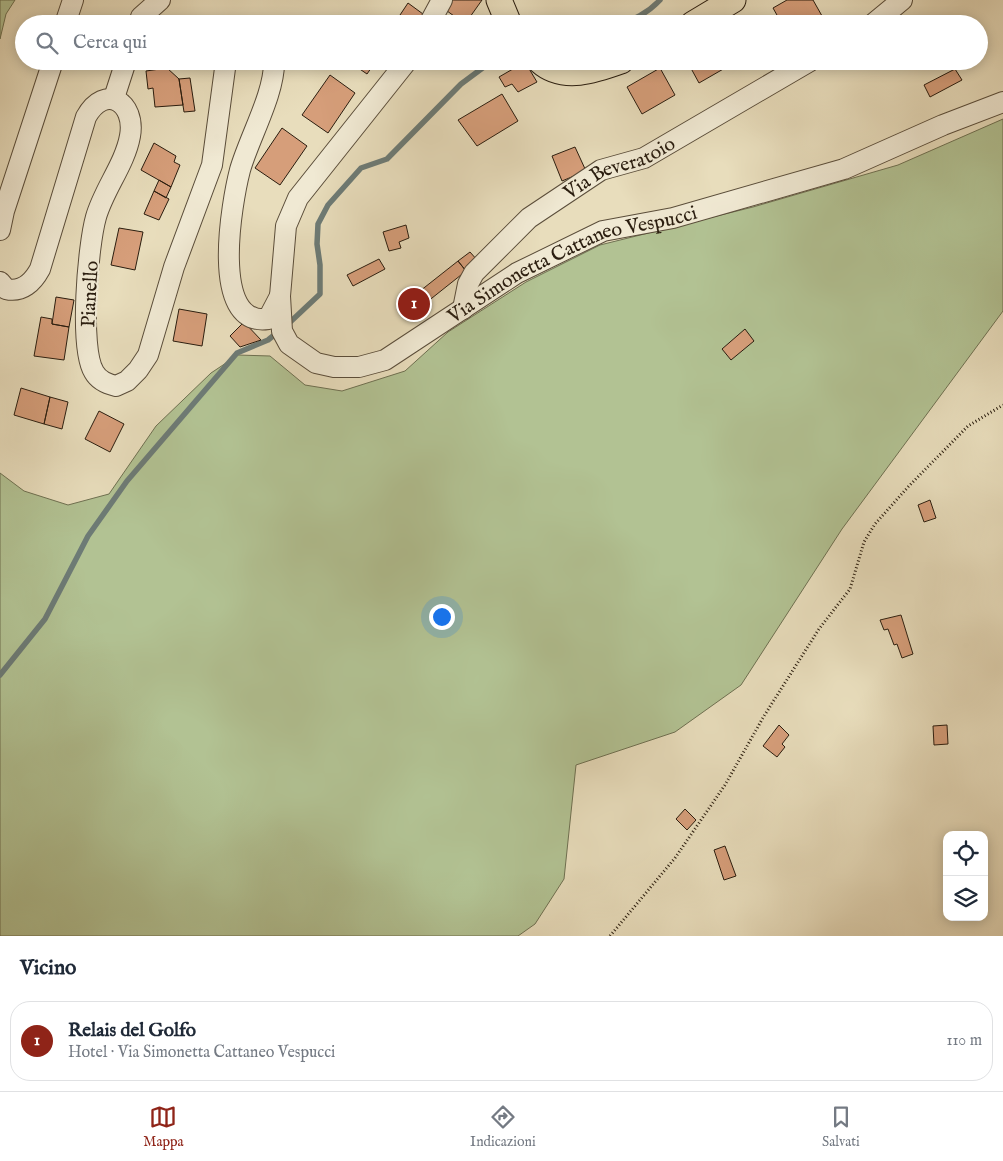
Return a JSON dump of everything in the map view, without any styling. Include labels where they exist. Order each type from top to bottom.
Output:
[{"type":"main road","points":[[499,0],[505,15]]},
{"type":"main road","points":[[708,15],[733,0]]},
{"type":"main road","points":[[558,70],[562,72],[594,70]]},
{"type":"street","points":[[69,15],[73,0]]},
{"type":"street","points":[[143,15],[160,0]]},
{"type":"street","points":[[434,15],[442,0]]},
{"type":"street","points":[[884,15],[902,0]]},
{"type":"street","points":[[0,230],[4,211],[50,70]]},
{"type":"street","points":[[0,282],[6,289],[18,290],[34,280],[40,269],[86,117],[93,106],[101,100],[114,98],[123,70]]},
{"type":"street","name":"Pianello","points":[[114,98],[124,104],[129,118],[130,134],[96,217],[89,271],[86,327],[88,355],[94,372],[104,383],[116,386],[127,381],[138,370],[148,355],[174,267],[212,165],[225,70]]},
{"type":"street","points":[[274,70],[270,87],[240,172],[233,205],[228,267],[232,293],[239,306],[248,314],[259,320],[268,318],[280,296]]},
{"type":"street","name":"Via Simonetta Cattaneo Vespucci","points":[[400,70],[298,198],[286,226],[280,296],[282,331],[289,344],[316,363],[334,367],[360,367],[385,360],[517,273],[602,231],[673,218],[844,169],[943,125],[1003,102]]},
{"type":"street","name":"Via Beveratoio","points":[[463,309],[468,284],[474,273],[528,218],[601,170],[644,158],[795,70]]},
{"type":"path","points":[[610,936],[676,858],[725,785],[764,716],[818,629],[850,589],[864,542],[875,524],[944,448],[968,426],[1003,405]]},
{"type":"green space","points":[[0,0],[15,0],[6,14],[0,39]]},
{"type":"green space","points":[[1003,119],[1003,311],[842,529],[741,685],[675,732],[576,765],[564,879],[535,924],[518,936],[0,936],[0,473],[24,491],[68,505],[109,494],[156,426],[211,373],[238,355],[270,356],[305,385],[342,391],[405,371],[448,332],[526,282],[600,245],[753,207],[898,165]]},
{"type":"building","points":[[450,0],[482,0],[471,15],[453,15],[443,8]]},
{"type":"building","points":[[787,0],[813,0],[821,15],[777,15],[773,8]]},
{"type":"building","points":[[408,3],[423,14],[422,15],[400,15]]},
{"type":"building","points":[[169,70],[179,79],[183,105],[155,107],[153,88],[148,89],[146,71]]},
{"type":"building","points":[[361,70],[370,70],[367,74]]},
{"type":"building","points":[[511,70],[530,70],[537,82],[518,92],[512,84],[505,87],[499,77]]},
{"type":"building","points":[[657,70],[661,70],[675,95],[642,114],[627,87]]},
{"type":"building","points":[[692,70],[722,70],[699,83]]},
{"type":"building","points":[[953,70],[956,70],[962,80],[930,97],[924,85]]},
{"type":"building","points":[[330,75],[355,93],[328,133],[302,115]]},
{"type":"building","points":[[190,78],[195,111],[184,112],[179,79]]},
{"type":"building","points":[[502,94],[518,121],[477,146],[458,120]]},
{"type":"building","points":[[282,128],[307,146],[280,185],[255,168]]},
{"type":"building","points":[[154,143],[176,156],[174,162],[180,165],[171,187],[141,170]]},
{"type":"building","points":[[575,147],[586,171],[562,181],[552,156]]},
{"type":"building","points":[[159,180],[171,187],[166,198],[154,191]]},
{"type":"building","points":[[154,191],[169,199],[159,220],[144,214]]},
{"type":"building","points":[[406,225],[409,238],[399,242],[401,248],[389,251],[383,232]]},
{"type":"building","points":[[119,228],[143,232],[135,270],[111,265]]},
{"type":"building","points":[[470,252],[478,261],[466,271],[458,261]]},
{"type":"building","points":[[379,259],[385,269],[353,286],[347,275]]},
{"type":"building","points":[[458,261],[466,271],[427,302],[420,291]]},
{"type":"building","points":[[420,291],[427,302],[416,308],[409,298]]},
{"type":"building","points":[[56,297],[74,300],[69,327],[52,324]]},
{"type":"building","points":[[179,309],[207,314],[202,346],[173,341]]},
{"type":"building","points":[[41,317],[52,319],[52,324],[69,327],[64,360],[34,356]]},
{"type":"building","points":[[244,322],[261,340],[240,347],[230,336]]},
{"type":"building","points":[[745,329],[754,341],[731,360],[722,349]]},
{"type":"building","points":[[21,388],[50,397],[44,424],[14,415]]},
{"type":"building","points":[[50,397],[68,402],[62,429],[44,424]]},
{"type":"building","points":[[99,411],[124,424],[110,452],[85,439]]},
{"type":"building","points":[[930,500],[936,518],[924,522],[918,505]]},
{"type":"building","points":[[901,615],[913,654],[902,658],[897,644],[894,645],[888,629],[884,630],[880,620]]},
{"type":"building","points":[[779,725],[789,735],[782,744],[785,747],[777,757],[763,746]]},
{"type":"building","points":[[947,725],[948,744],[934,745],[933,726]]},
{"type":"building","points":[[685,809],[696,820],[687,830],[676,819]]},
{"type":"building","points":[[725,846],[736,876],[724,880],[714,850]]},
{"type":"waterway","points":[[642,15],[660,0]]},
{"type":"waterway","points":[[287,325],[320,294],[320,265],[317,244],[318,224],[328,205],[361,168],[387,159],[461,84],[480,70]]},
{"type":"waterway","points":[[0,675],[45,619],[88,536],[127,481],[237,353],[268,340],[278,332]]},
{"type":"place","name":"Relais del Golfo","points":[[414,304]]}]
